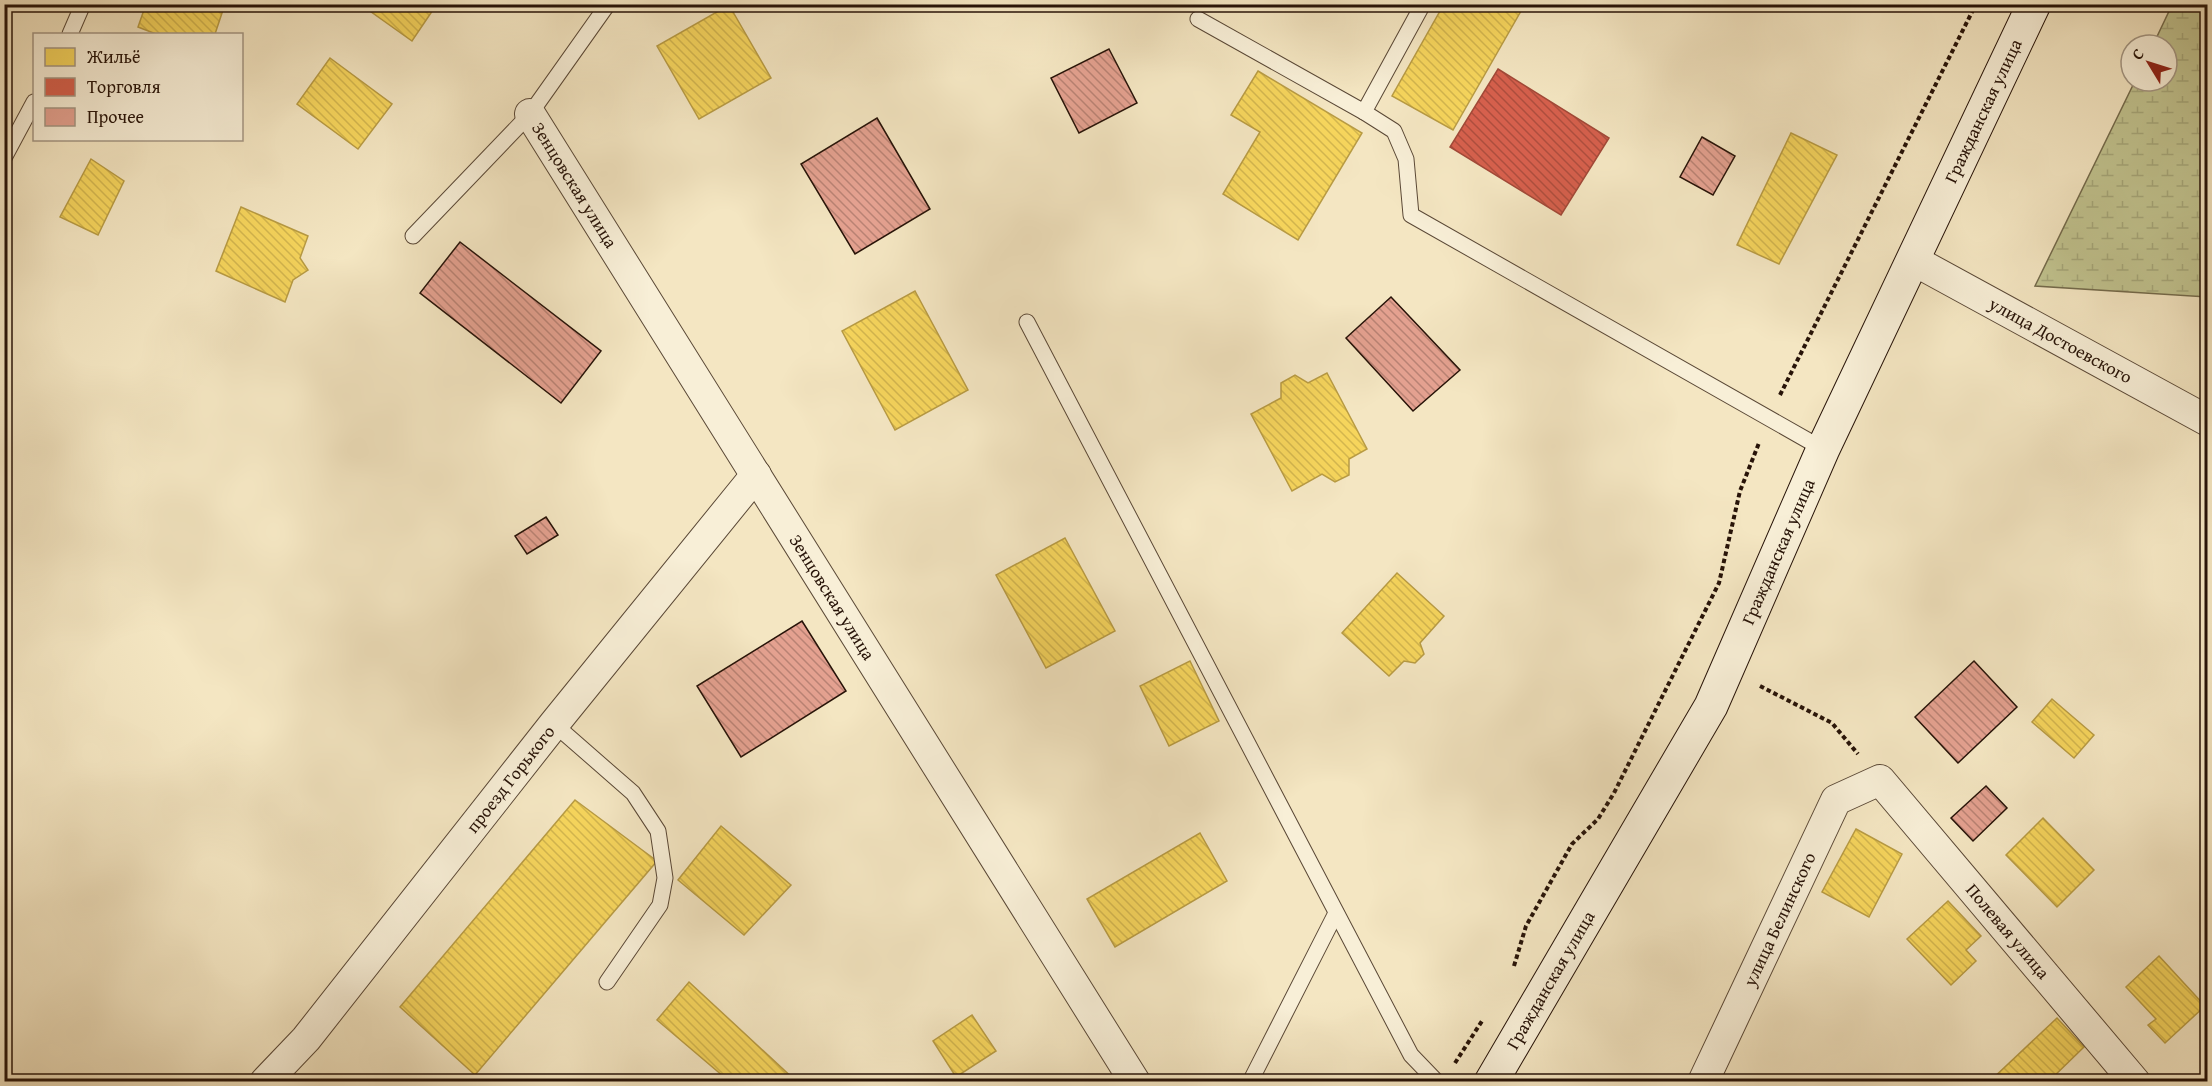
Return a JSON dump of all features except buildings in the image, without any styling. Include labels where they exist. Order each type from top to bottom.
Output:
[{"type":"main road","name":"Гражданская улица","points":[[1491,1082],[1706,716],[1823,449],[2034,4]]},
{"type":"street","name":"Зенцовская улица","points":[[531,114],[1135,1082]]},
{"type":"street","name":"улица Достоевского","points":[[1913,260],[2208,421]]},
{"type":"street","name":"проезд Горького","points":[[265,1082],[306,1039],[554,724],[756,475]]},
{"type":"street","name":"улица Белинского","points":[[1703,1082],[1836,800],[1880,780]]},
{"type":"street","name":"Полевая улица","points":[[1880,780],[2135,1082]]},
{"type":"lane","points":[[70,33],[83,4]]},
{"type":"lane","points":[[413,236],[531,114],[608,4]]},
{"type":"lane","points":[[1364,112],[1423,4]]},
{"type":"lane","points":[[1198,19],[1394,131],[1406,159],[1411,215],[1823,449]]},
{"type":"lane","points":[[4,158],[33,104]]},
{"type":"lane","points":[[1027,322],[1411,1055],[1437,1082]]},
{"type":"lane","points":[[554,724],[633,793],[658,831],[665,878],[660,905],[607,982]]},
{"type":"lane","points":[[1250,1082],[1336,913]]},
{"type":"path","points":[[1512,973],[1526,926],[1572,844],[1598,819],[1614,793],[1719,583],[1740,492],[1789,374],[1976,4]]},
{"type":"path","points":[[1728,670],[1832,723],[1880,780]]},
{"type":"path","points":[[1450,1072],[1487,1012]]},
{"type":"green space","points":[[2172,5],[2207,5],[2207,297],[2035,286],[2129,93],[2179,93],[2179,33],[2159,33]]}]
